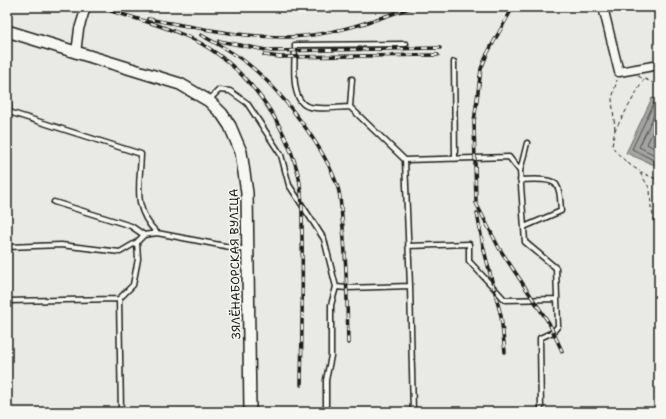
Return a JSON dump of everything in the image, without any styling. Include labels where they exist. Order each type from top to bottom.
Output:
[{"type":"main road","name":"ЗЯЛЁНАБОРСКАЯ ВУЛІЦА","points":[[7,31],[180,84],[209,101],[222,114],[230,126],[241,152],[247,193],[249,250],[250,412]]},
{"type":"street","points":[[76,53],[79,29],[86,7]]},
{"type":"street","points":[[603,7],[619,72],[659,65]]},
{"type":"lane","points":[[406,44],[294,45],[296,96],[300,101],[311,107],[350,107],[405,160],[413,412]]},
{"type":"lane","points":[[7,60],[8,113],[141,154],[139,204],[147,224],[157,233]]},
{"type":"lane","points":[[454,62],[455,159]]},
{"type":"lane","points":[[350,107],[352,79]]},
{"type":"lane","points":[[209,101],[219,90],[230,91],[247,104],[281,155],[290,185],[324,239],[336,287],[331,305],[332,356],[326,380],[326,412]]},
{"type":"lane","points":[[527,143],[520,170],[525,242],[556,268],[558,326],[553,332],[540,338],[541,412]]},
{"type":"lane","points":[[405,160],[509,157],[520,170]]},
{"type":"lane","points":[[520,180],[550,181],[555,183],[558,186],[562,211],[524,226]]},
{"type":"lane","points":[[54,202],[131,226],[144,235]]},
{"type":"lane","points":[[7,247],[62,245],[120,252],[137,242],[144,235],[157,233],[249,250]]},
{"type":"lane","points":[[121,412],[119,300],[133,285],[138,258],[137,242]]},
{"type":"lane","points":[[408,246],[469,244],[469,261],[505,300],[557,299]]},
{"type":"lane","points":[[336,287],[410,286]]},
{"type":"lane","points":[[7,301],[119,300]]},
{"type":"path","points":[[619,72],[612,99],[615,130],[612,146],[620,158],[640,173],[659,180]]},
{"type":"path","points":[[638,76],[659,86]]},
{"type":"path","points":[[615,130],[644,79]]},
{"type":"path","points":[[640,173],[650,189],[651,207],[659,239]]},
{"type":"water","points":[[652,98],[659,99],[659,167],[626,153]]},
{"type":"railway","points":[[148,19],[236,34],[289,37],[336,31],[412,7]]},
{"type":"railway","points":[[513,7],[487,54],[481,69],[474,122],[476,203],[499,248],[549,323],[562,351]]},
{"type":"railway","points":[[105,9],[179,33],[202,44],[218,55],[234,67],[248,82],[273,115],[283,132],[297,170],[301,194],[301,385]]},
{"type":"railway","points":[[201,35],[225,48],[248,64],[274,88],[313,138],[332,172],[340,196],[344,234],[348,343]]},
{"type":"railway","points":[[219,41],[271,51],[440,48]]},
{"type":"railway","points":[[264,55],[280,57],[438,55]]},
{"type":"railway","points":[[477,213],[483,246],[501,316],[505,352]]}]
